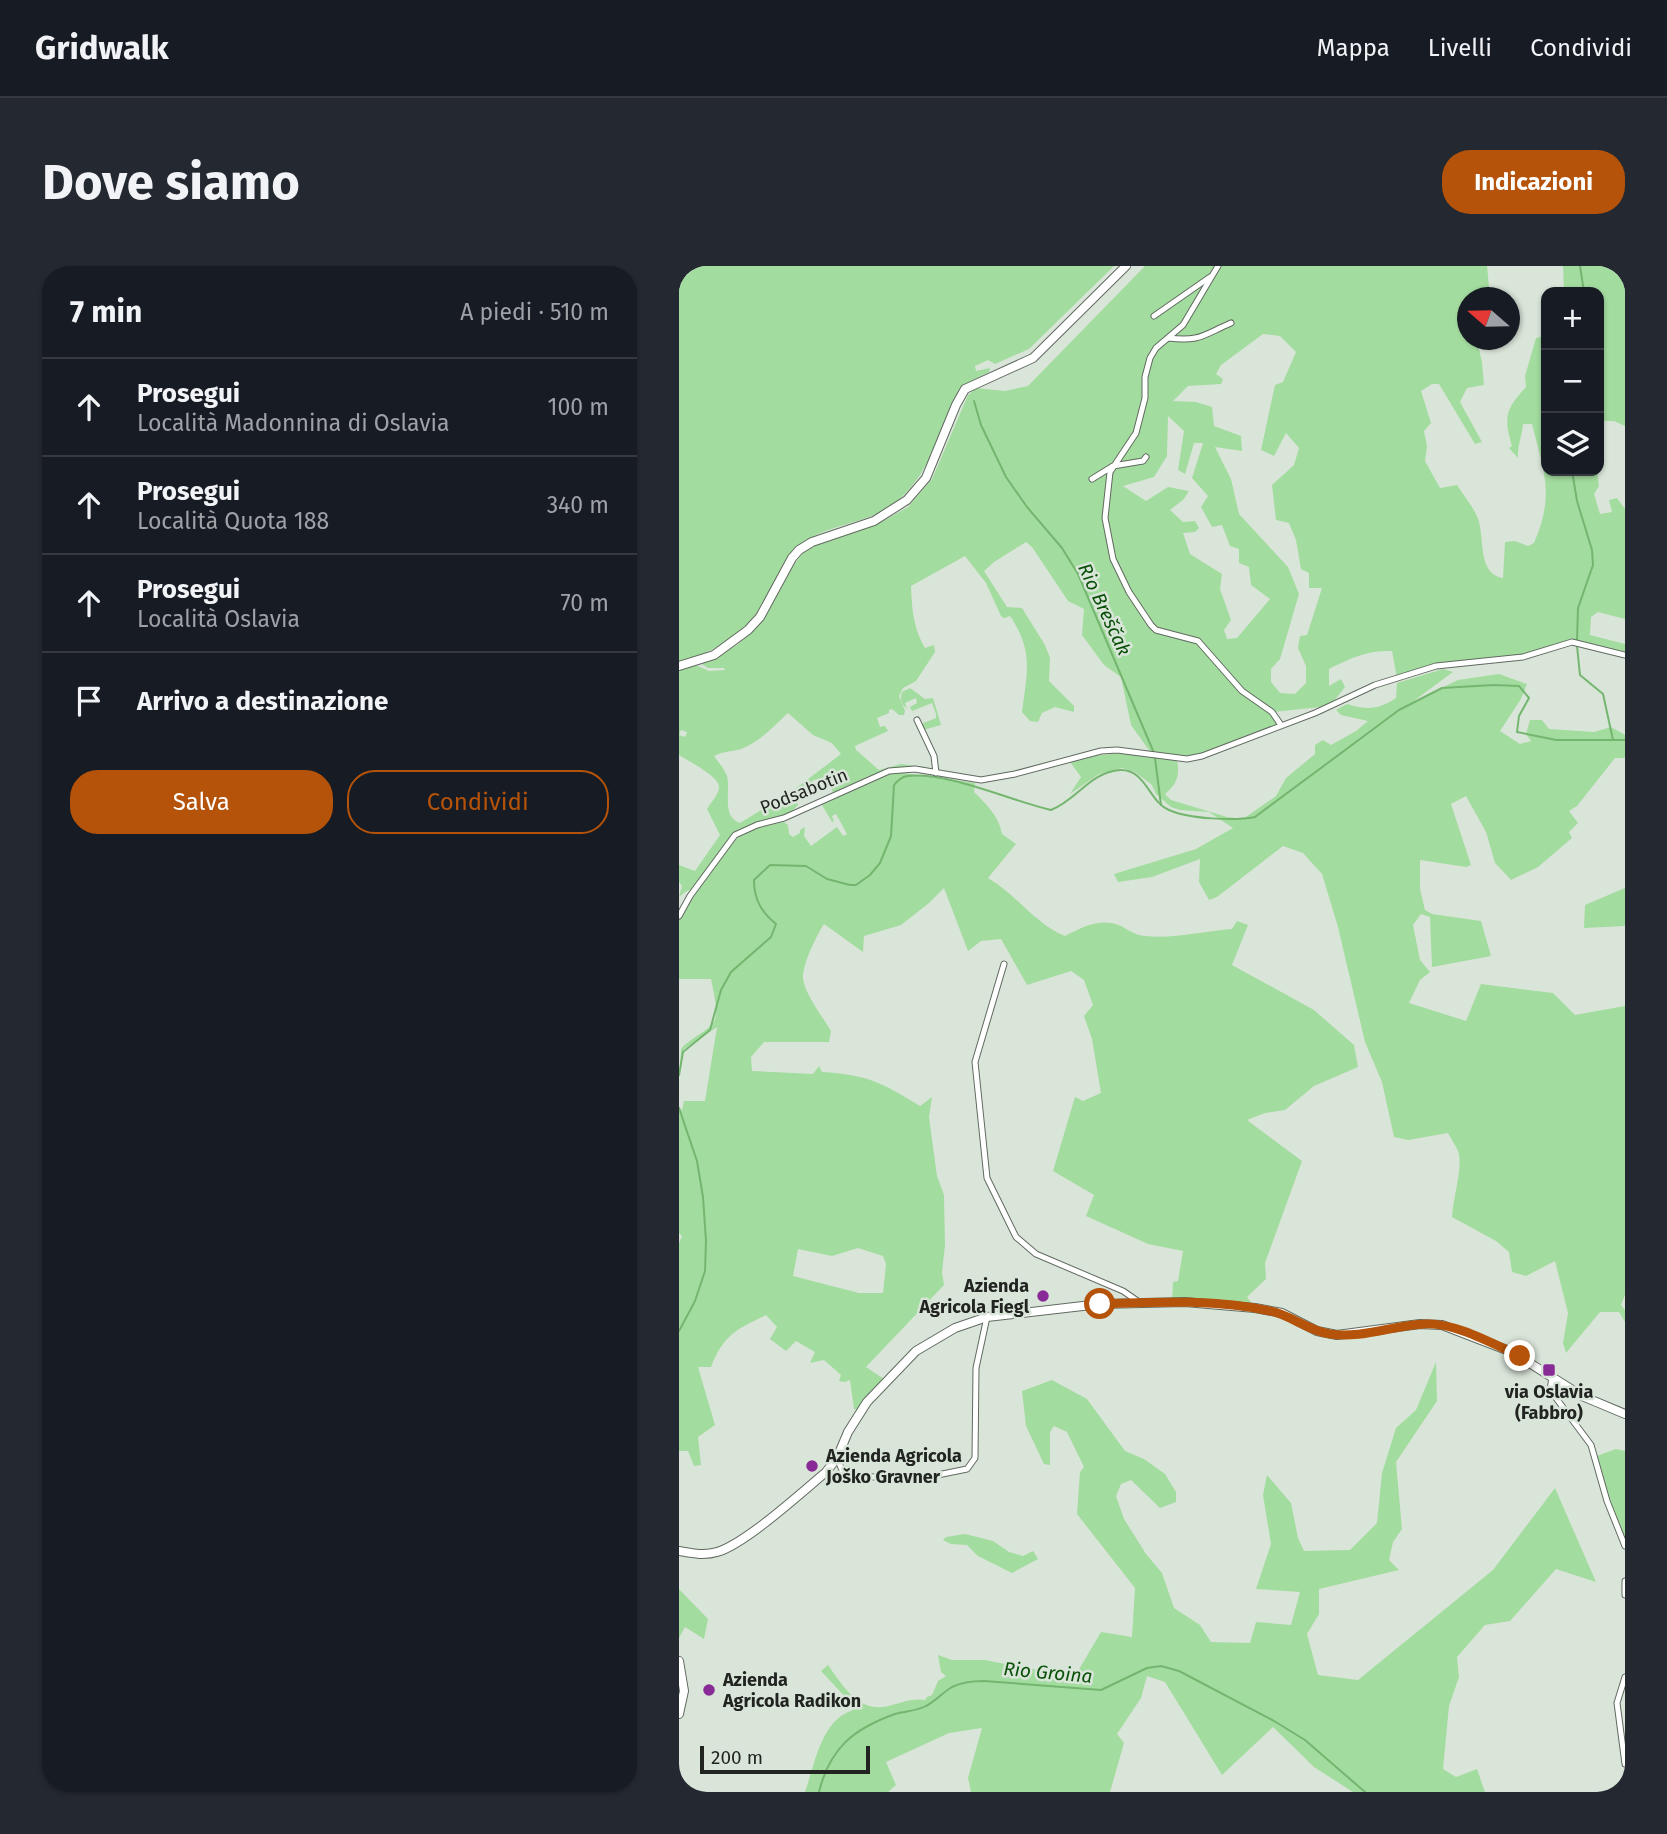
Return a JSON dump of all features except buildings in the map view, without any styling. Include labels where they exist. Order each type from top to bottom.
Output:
[{"type":"street","points":[[679,666],[714,655],[748,630],[760,617],[799,550],[826,537],[874,521],[907,500],[926,478],[963,393],[972,385],[1033,358],[1126,266]]},
{"type":"street","points":[[1218,266],[1183,326],[1156,348],[1150,358],[1145,377],[1145,398],[1136,433],[1109,471],[1105,518],[1113,559],[1129,592],[1151,625],[1156,630],[1198,641],[1242,691],[1272,712],[1281,725]]},
{"type":"street","points":[[1154,316],[1213,275]]},
{"type":"street","points":[[1168,338],[1188,341],[1203,338],[1231,323]]},
{"type":"street","points":[[1092,479],[1114,466],[1143,461],[1146,457]]},
{"type":"street","name":"Podsabotin","points":[[679,916],[690,896],[736,835],[757,825],[785,818],[889,771],[915,769],[981,780],[1015,774],[1101,751],[1117,750],[1187,759],[1202,756],[1315,713],[1375,685],[1436,666],[1523,657],[1571,642],[1625,655]]},
{"type":"street","points":[[917,720],[934,757],[936,773]]},
{"type":"street","points":[[1003,964],[975,1062],[987,1178],[1016,1237],[1036,1254],[1123,1292],[1139,1302]]},
{"type":"street","points":[[679,1551],[697,1554],[717,1552],[738,1541],[791,1501],[826,1472],[837,1458],[848,1432],[867,1402],[916,1351],[955,1328],[987,1317],[1100,1304],[1185,1302],[1255,1308],[1282,1314],[1326,1334],[1348,1334],[1428,1323],[1452,1327],[1520,1356],[1592,1401],[1625,1414]]},
{"type":"street","points":[[837,1458],[844,1475],[851,1479],[895,1475],[913,1480],[967,1469],[975,1458],[976,1368],[987,1317]]},
{"type":"street","points":[[1552,1376],[1550,1390],[1591,1445],[1607,1502],[1623,1535],[1625,1546]]},
{"type":"street","points":[[1625,1581],[1625,1595]]},
{"type":"street","points":[[679,1661],[684,1691],[679,1714]]},
{"type":"street","points":[[1625,1677],[1617,1703],[1625,1764]]},
{"type":"green space","points":[[679,266],[1114,266],[1029,349],[995,364],[988,360],[975,366],[976,371],[990,368],[989,372],[959,391],[929,460],[908,490],[895,503],[871,516],[822,532],[808,540],[765,603],[743,628],[716,648],[679,661]]},
{"type":"green space","points":[[1145,266],[1487,266],[1489,287],[1457,287],[1457,350],[1479,350],[1484,385],[1467,388],[1460,402],[1482,442],[1475,444],[1439,384],[1432,384],[1421,391],[1431,423],[1424,431],[1427,446],[1425,461],[1440,488],[1457,485],[1478,519],[1483,554],[1489,570],[1503,578],[1505,542],[1515,541],[1528,546],[1534,543],[1544,511],[1546,497],[1544,476],[1598,476],[1599,486],[1594,494],[1600,514],[1612,512],[1609,500],[1617,498],[1625,509],[1625,619],[1598,612],[1591,617],[1590,635],[1625,644],[1625,655],[1571,642],[1523,657],[1436,666],[1397,678],[1392,651],[1367,653],[1329,669],[1329,686],[1341,679],[1345,687],[1330,706],[1273,712],[1281,725],[1187,759],[1151,753],[1131,725],[1121,677],[1104,665],[1082,635],[1084,609],[1068,601],[1026,542],[984,571],[1007,607],[1022,608],[1050,658],[1049,681],[1074,706],[1074,712],[1055,707],[1042,713],[1038,722],[1030,721],[1022,712],[1027,662],[1023,641],[1010,616],[1001,616],[986,583],[965,556],[911,586],[918,633],[925,648],[934,645],[935,652],[916,681],[903,688],[899,696],[904,715],[889,710],[889,713],[877,718],[880,727],[885,726],[888,731],[855,746],[856,750],[879,770],[901,764],[926,767],[926,770],[893,768],[834,794],[829,784],[819,779],[814,780],[796,793],[798,805],[787,816],[757,822],[741,830],[692,889],[679,897],[682,886],[679,882],[679,865],[695,871],[720,835],[707,809],[717,794],[718,784],[710,774],[679,755],[679,735],[679,669],[695,665],[709,671],[725,670],[708,668],[700,663],[737,645],[762,621],[789,571],[803,553],[816,544],[876,525],[908,507],[932,479],[968,395],[976,388],[1005,391],[1028,386]],"holes":[[[1263,334],[1280,336],[1296,352],[1283,382],[1275,385],[1261,450],[1274,456],[1286,433],[1299,448],[1294,465],[1272,485],[1276,520],[1289,523],[1296,540],[1301,569],[1309,573],[1309,588],[1322,588],[1307,635],[1300,636],[1298,648],[1306,666],[1306,683],[1295,694],[1280,693],[1271,682],[1271,669],[1280,659],[1299,594],[1288,567],[1239,514],[1231,479],[1215,447],[1242,451],[1241,436],[1214,426],[1212,407],[1196,402],[1173,401],[1188,386],[1221,384],[1223,379],[1216,374],[1221,365]],[[1168,416],[1184,431],[1178,470],[1185,474],[1194,443],[1203,443],[1192,478],[1208,496],[1201,507],[1212,527],[1222,525],[1230,546],[1239,549],[1239,563],[1249,567],[1251,585],[1270,599],[1237,638],[1227,639],[1224,630],[1231,620],[1220,589],[1222,574],[1190,554],[1183,533],[1195,532],[1199,528],[1195,521],[1183,522],[1170,510],[1183,500],[1189,491],[1168,487],[1146,501],[1123,486],[1154,477],[1167,456]],[[788,713],[813,735],[832,743],[841,754],[795,789],[740,823],[731,815],[727,776],[714,756],[748,746],[761,738]],[[681,730],[687,732],[685,737],[679,735]]]},
{"type":"green space","points":[[1563,266],[1625,266],[1625,426],[1614,421],[1604,421],[1604,287],[1564,287]]},
{"type":"green space","points":[[1541,337],[1541,462],[1532,424],[1523,424],[1518,458],[1509,448],[1512,446],[1507,420],[1510,407],[1526,387],[1525,376],[1536,338]]},
{"type":"green space","points":[[1443,669],[1453,672],[1411,703],[1458,680],[1499,674],[1527,684],[1521,699],[1500,731],[1520,744],[1531,741],[1526,734],[1530,720],[1542,720],[1549,729],[1594,732],[1611,727],[1625,735],[1625,758],[1615,758],[1577,806],[1569,811],[1578,823],[1569,832],[1572,838],[1538,867],[1511,880],[1495,863],[1486,832],[1466,796],[1451,804],[1471,865],[1466,867],[1420,860],[1420,889],[1425,910],[1432,914],[1481,921],[1491,956],[1432,967],[1430,917],[1421,914],[1413,925],[1420,960],[1430,972],[1420,980],[1409,1003],[1466,1021],[1481,984],[1553,993],[1575,1015],[1625,1006],[1625,1295],[1621,1305],[1625,1310],[1625,1322],[1619,1312],[1600,1312],[1566,1353],[1563,1343],[1568,1313],[1555,1261],[1526,1276],[1512,1272],[1509,1252],[1496,1241],[1452,1217],[1460,1161],[1458,1151],[1448,1133],[1408,1140],[1394,1137],[1382,1082],[1365,1042],[1338,927],[1322,874],[1303,853],[1283,846],[1217,897],[1209,900],[1199,882],[1200,859],[1152,877],[1118,882],[1114,874],[1196,849],[1233,828],[1209,812],[1171,807],[1156,794],[1152,785],[1135,772],[1122,768],[1099,774],[1070,794],[1081,777],[1070,762],[1111,754],[1136,754],[1177,760],[1177,779],[1165,794],[1171,800],[1227,817],[1243,819],[1276,796],[1286,778],[1315,754],[1315,745],[1323,740],[1331,745],[1368,721],[1341,715],[1336,710],[1347,704],[1367,708],[1384,705],[1396,698],[1397,683]]},
{"type":"green space","points":[[910,688],[925,699],[933,698],[941,725],[923,730],[921,724],[936,718],[936,714],[932,703],[912,711],[910,707],[917,703],[916,698],[905,703],[907,709],[905,707],[902,692]]},
{"type":"green space","points":[[896,772],[975,783],[974,792],[995,816],[1002,834],[1016,844],[988,878],[1044,924],[1065,936],[1106,922],[1139,935],[1156,937],[1232,929],[1237,921],[1248,925],[1232,965],[1314,1010],[1354,1045],[1358,1067],[1314,1086],[1285,1110],[1265,1113],[1247,1120],[1302,1161],[1265,1263],[1266,1279],[1247,1297],[1255,1308],[1172,1302],[1173,1282],[1178,1281],[1183,1251],[1148,1244],[1086,1216],[1094,1195],[1053,1171],[1075,1097],[1083,1101],[1101,1093],[1092,1039],[1084,1016],[1093,1005],[1084,980],[1071,971],[1027,985],[1001,939],[981,941],[968,951],[944,888],[901,925],[864,936],[863,952],[824,924],[808,956],[803,976],[810,996],[831,1031],[829,1042],[764,1042],[751,1057],[752,1071],[813,1074],[819,1066],[822,1072],[874,1081],[920,1106],[932,1097],[929,1117],[937,1176],[944,1195],[944,1285],[866,1367],[887,1381],[861,1411],[854,1409],[850,1380],[839,1381],[841,1375],[824,1360],[810,1363],[815,1352],[796,1341],[786,1351],[770,1339],[777,1327],[766,1315],[732,1334],[721,1347],[711,1367],[698,1367],[715,1425],[698,1437],[701,1465],[694,1466],[688,1451],[679,1451],[679,1243],[682,1236],[679,1233],[679,1106],[682,1111],[684,1101],[705,1101],[717,1027],[684,1049],[680,1068],[681,1049],[713,1023],[716,1010],[711,979],[679,979],[679,919],[729,846],[739,837],[759,827],[784,822],[793,837],[805,827],[804,836],[811,846],[837,827],[843,836],[847,834],[836,814],[832,816],[832,822],[822,805],[875,779]],"holes":[[[858,1248],[883,1256],[886,1264],[883,1293],[859,1293],[793,1276],[798,1249],[832,1256]]]},
{"type":"green space","points":[[1625,888],[1625,926],[1584,928],[1585,905]]},
{"type":"green space","points":[[1436,1362],[1437,1401],[1396,1462],[1402,1529],[1393,1542],[1389,1560],[1399,1570],[1319,1589],[1319,1614],[1307,1634],[1318,1675],[1358,1680],[1493,1570],[1555,1488],[1596,1582],[1556,1569],[1510,1621],[1485,1625],[1457,1657],[1459,1677],[1449,1706],[1443,1769],[1456,1777],[1477,1769],[1485,1792],[1353,1792],[1314,1767],[1273,1727],[1222,1775],[1165,1682],[1147,1676],[1141,1698],[1117,1734],[1124,1743],[1110,1792],[971,1792],[968,1778],[982,1728],[949,1733],[886,1762],[896,1785],[888,1792],[805,1792],[826,1733],[842,1715],[853,1710],[849,1701],[821,1671],[828,1665],[854,1698],[871,1706],[881,1707],[925,1700],[932,1695],[938,1681],[946,1676],[941,1672],[938,1655],[952,1660],[985,1660],[1031,1669],[1078,1671],[1101,1632],[1132,1637],[1135,1588],[1077,1514],[1080,1472],[1084,1467],[1067,1432],[1054,1426],[1050,1432],[1050,1465],[1044,1464],[1026,1426],[1022,1391],[1052,1380],[1087,1399],[1125,1451],[1144,1459],[1165,1474],[1176,1492],[1176,1502],[1160,1508],[1131,1480],[1121,1484],[1116,1496],[1124,1519],[1146,1554],[1162,1573],[1174,1608],[1200,1625],[1211,1642],[1250,1643],[1256,1622],[1291,1625],[1300,1592],[1256,1589],[1271,1544],[1263,1495],[1267,1475],[1291,1503],[1298,1538],[1304,1551],[1350,1550],[1377,1523],[1382,1473],[1396,1428],[1416,1410]]},
{"type":"green space","points":[[1616,1449],[1625,1451],[1625,1535],[1621,1536],[1594,1457]]},
{"type":"green space","points":[[965,1534],[993,1541],[1009,1552],[1023,1556],[1033,1551],[1038,1559],[1012,1573],[978,1556],[967,1545],[951,1544],[943,1540],[946,1537]]},
{"type":"green space","points":[[679,1589],[708,1619],[704,1639],[685,1627],[679,1638]]},
{"type":"waterway","points":[[1580,266],[1583,287]]},
{"type":"waterway","name":"Rio Breščak","points":[[974,401],[981,425],[1006,477],[1062,548],[1078,574],[1154,753]]},
{"type":"waterway","points":[[1573,476],[1577,501],[1592,550],[1593,565],[1578,608],[1577,640]]},
{"type":"waterway","points":[[1577,646],[1580,675],[1603,694],[1613,740]]},
{"type":"waterway","points":[[679,1075],[683,1052],[710,1030],[721,990],[731,972],[771,937],[776,924],[759,905],[754,880],[770,865],[806,866],[827,879],[856,885],[880,863],[891,836],[894,785],[903,777],[924,776],[960,782],[1051,810],[1100,776],[1120,770],[1129,771],[1142,780],[1162,806],[1169,810],[1212,818],[1255,817],[1399,710],[1442,688],[1493,685],[1519,686],[1529,698],[1519,716],[1517,732],[1556,740],[1625,740]]},
{"type":"waterway","name":"Rio Breščak","points":[[1155,758],[1161,805]]},
{"type":"waterway","points":[[679,1108],[697,1161],[706,1241],[705,1271],[695,1301],[679,1331]]},
{"type":"waterway","name":"Rio Groina","points":[[819,1792],[830,1763],[845,1742],[855,1734],[895,1714],[926,1706],[956,1685],[984,1681],[1101,1690],[1147,1668],[1161,1666],[1179,1671],[1305,1740],[1365,1792]]},
{"type":"place","name":"Azienda Agricola Fiegl","points":[[1043,1296]]},
{"type":"place","name":"via Oslavia (Fabbro)","points":[[1549,1370]]},
{"type":"place","name":"Azienda Agricola Joško Gravner","points":[[812,1466]]},
{"type":"place","name":"Azienda Agricola Radikon","points":[[709,1690]]},
{"type":"route","points":[[1100,1304],[1185,1302],[1255,1308],[1282,1314],[1317,1331],[1337,1335],[1428,1323],[1452,1327],[1520,1356]]}]
